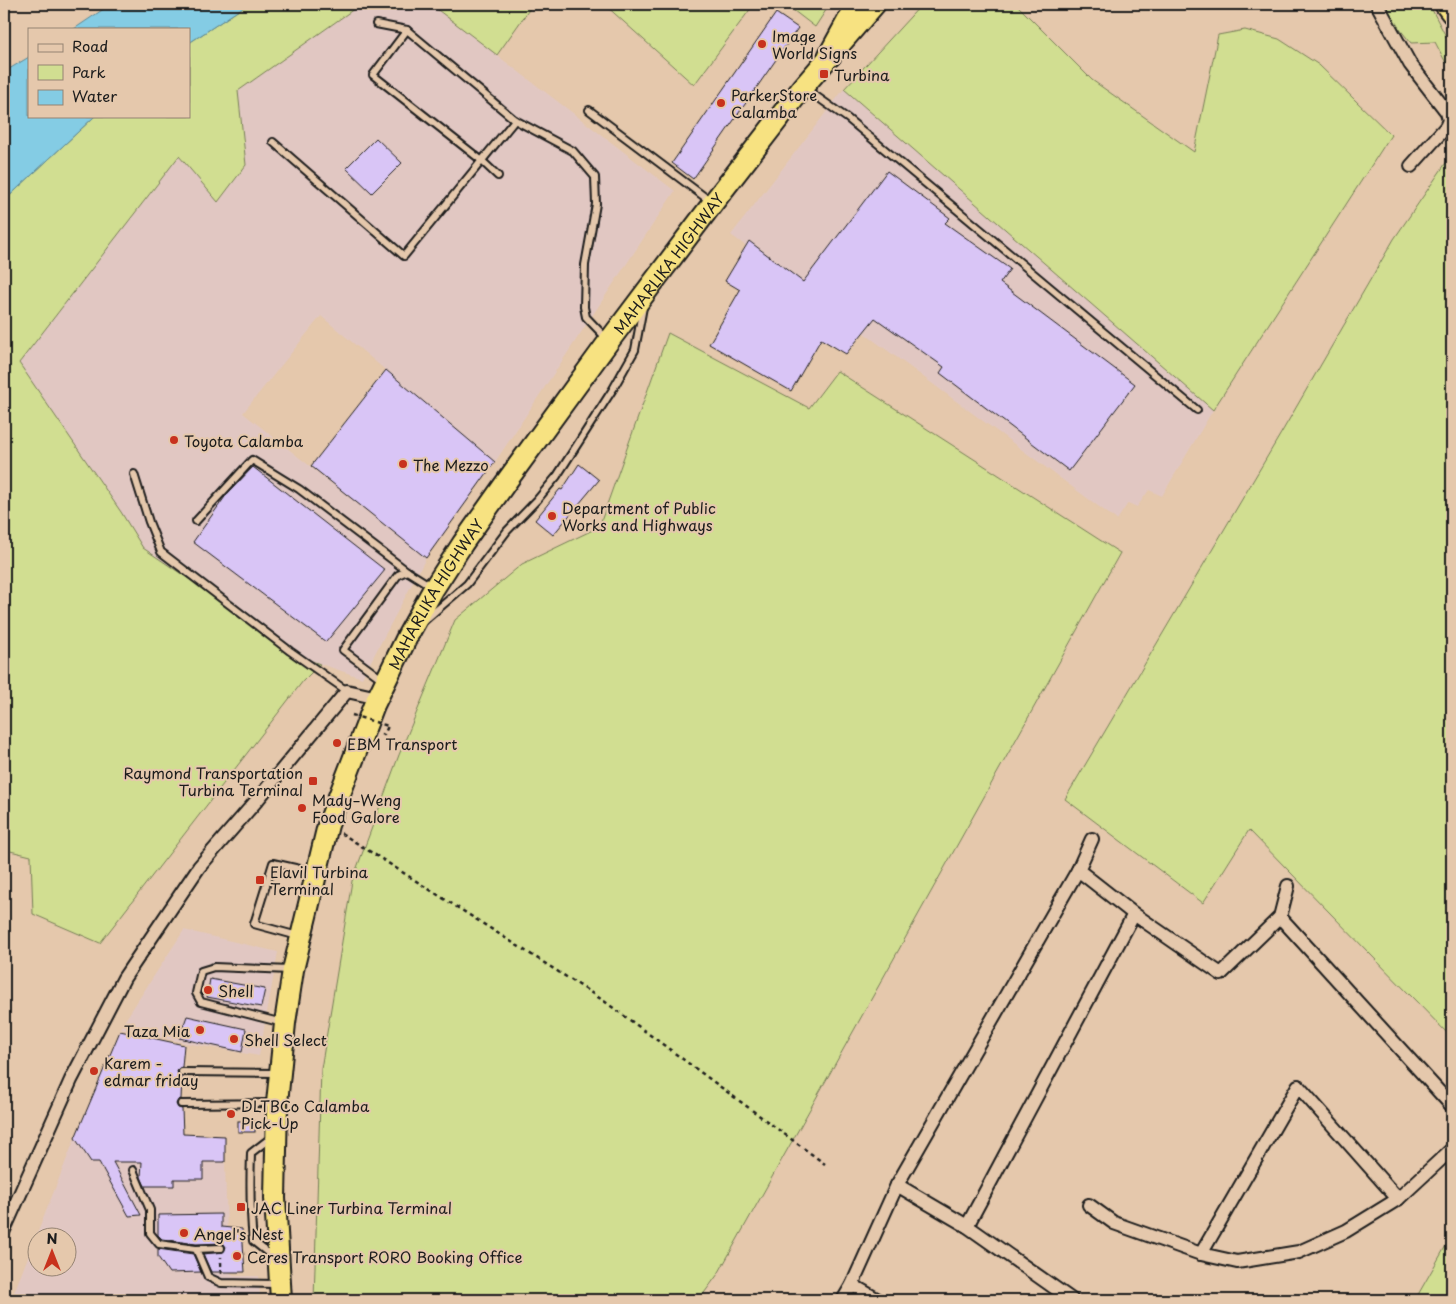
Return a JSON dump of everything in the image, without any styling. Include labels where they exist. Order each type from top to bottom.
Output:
[{"type":"highway","points":[[830,55],[858,4]]},
{"type":"highway","name":"MAHARLIKA HIGHWAY","points":[[281,1292],[275,1198],[277,1104],[279,1073],[293,970],[328,825],[343,783],[382,690],[408,635],[434,588],[463,543],[609,341],[713,203],[803,87],[875,4]]},
{"type":"highway","points":[[1447,4],[1452,11]]},
{"type":"street","points":[[1377,4],[1410,64],[1447,112],[1449,120],[1446,127],[1411,166]]},
{"type":"street","points":[[4,1230],[71,1080],[124,978],[199,867],[347,691],[382,690]]},
{"type":"street","points":[[843,1300],[852,1285],[897,1185],[1078,870],[1092,839]]},
{"type":"street","points":[[1078,870],[1134,914],[1221,974],[1280,917],[1288,886]]},
{"type":"street","points":[[967,1226],[1134,914]]},
{"type":"street","points":[[1280,917],[1452,1106]]},
{"type":"street","points":[[1201,1254],[1298,1086],[1398,1199]]},
{"type":"street","points":[[1089,1206],[1114,1223],[1201,1254],[1237,1262],[1299,1252],[1346,1231],[1398,1199],[1452,1149]]},
{"type":"street","points":[[897,1185],[967,1226],[1072,1300]]},
{"type":"street","points":[[852,1285],[878,1300]]},
{"type":"lane","points":[[376,24],[407,30],[515,120],[573,151],[595,177],[596,204],[585,265],[584,307],[586,317],[609,341]]},
{"type":"lane","points":[[407,30],[373,75],[481,160],[498,176]]},
{"type":"lane","points":[[803,87],[847,118],[1198,410]]},
{"type":"lane","points":[[589,110],[713,203]]},
{"type":"lane","points":[[273,142],[404,256],[515,120]]},
{"type":"lane","points":[[408,635],[468,584],[508,531],[557,476],[635,350],[646,293]]},
{"type":"lane","points":[[196,521],[252,460],[299,489],[406,571],[434,588]]},
{"type":"lane","points":[[134,474],[161,552],[290,651],[347,691]]},
{"type":"lane","points":[[382,690],[343,650],[398,575],[406,571]]},
{"type":"lane","points":[[302,937],[254,924],[274,863],[317,873]]},
{"type":"lane","points":[[285,1023],[201,1002],[196,993],[201,971],[214,967],[293,970]]},
{"type":"lane","points":[[182,1072],[279,1073]]},
{"type":"lane","points":[[181,1104],[277,1104]]},
{"type":"lane","points":[[133,1170],[150,1210],[150,1233],[159,1244],[196,1249],[221,1248]]},
{"type":"lane","points":[[196,1249],[208,1277],[221,1283],[281,1292]]},
{"type":"path","points":[[352,715],[388,726],[384,735]]},
{"type":"path","points":[[328,825],[604,1001],[825,1164]]},
{"type":"path","points":[[221,1248],[221,1283]]},
{"type":"shaded area","points":[[361,4],[430,4],[675,191],[495,462],[321,316],[243,413],[426,558],[362,678],[309,660],[143,548],[121,512],[19,363],[179,156],[219,201],[246,165],[238,91]]},
{"type":"shaded area","points":[[844,89],[1213,410],[1162,496],[1149,490],[1137,507],[1128,503],[1117,520],[731,235]]},
{"type":"shaded area","name":"Shell","points":[[184,930],[278,952],[259,1056],[185,1043],[120,1028]]},
{"type":"shaded area","points":[[75,1138],[91,1162],[225,1162],[228,1272],[236,1276],[259,1276],[260,1300],[11,1300],[28,1257],[28,1276],[78,1276],[78,1226],[40,1226]]},
{"type":"green space","points":[[248,4],[361,4],[238,91],[246,165],[218,202],[179,156],[19,363],[121,512],[143,548],[309,660],[320,664],[303,681],[100,943],[33,914],[31,856],[6,850],[4,859],[4,201],[93,118],[190,118],[190,42]]},
{"type":"green space","points":[[430,4],[533,4],[497,55]]},
{"type":"green space","points":[[604,4],[754,4],[694,85]]},
{"type":"green space","points":[[785,4],[830,4],[815,27]]},
{"type":"green space","points":[[922,4],[963,4],[964,7],[987,4],[1016,4],[1092,80],[1194,152],[1218,35],[1245,30],[1279,39],[1319,65],[1391,135],[1213,410],[844,89]]},
{"type":"green space","points":[[1383,4],[1429,4],[1452,48],[1452,60],[1446,63],[1435,42],[1411,43],[1390,17]]},
{"type":"green space","points":[[1452,154],[1452,1038],[1249,830],[1203,903],[1065,799],[1394,239]]},
{"type":"green space","points":[[668,333],[809,408],[837,371],[1120,553],[718,1274],[699,1300],[314,1300],[321,1069],[352,881],[399,755],[455,620],[522,564],[599,527]]},
{"type":"green space","points":[[1452,1235],[1452,1300],[1415,1300]]},
{"type":"water","points":[[111,4],[248,4],[190,42],[190,28],[75,28]]},
{"type":"water","points":[[28,58],[28,118],[93,118],[4,201],[4,72]]},
{"type":"building","points":[[776,13],[798,28],[693,179],[672,163]]},
{"type":"building","points":[[376,138],[402,163],[372,193],[346,168]]},
{"type":"building","points":[[887,171],[950,218],[945,223],[1010,269],[1000,283],[1135,384],[1069,471],[940,373],[944,367],[875,318],[846,354],[821,339],[791,391],[709,344],[740,290],[725,281],[749,241],[803,282]]},
{"type":"building","name":"The Mezzo","points":[[386,370],[495,462],[426,558],[311,466]]},
{"type":"building","points":[[579,464],[599,480],[553,535],[535,520],[560,489],[562,490]]},
{"type":"building","points":[[253,467],[385,570],[326,642],[193,542],[227,494]]},
{"type":"building","points":[[210,979],[265,989],[261,1007],[207,997]]},
{"type":"building","points":[[187,1016],[246,1029],[242,1052],[179,1038]]},
{"type":"building","points":[[120,1031],[184,1045],[182,1067],[177,1071],[178,1075],[182,1077],[181,1099],[176,1104],[178,1108],[182,1109],[183,1134],[225,1136],[225,1162],[203,1162],[203,1179],[174,1179],[174,1186],[145,1186],[141,1177],[142,1162],[113,1162],[141,1215],[129,1216],[99,1162],[91,1162],[75,1138]]},
{"type":"building","points":[[238,1121],[255,1121],[255,1132],[238,1132]]},
{"type":"building","points":[[221,1214],[221,1227],[242,1229],[245,1272],[211,1272],[203,1254],[223,1252],[226,1247],[223,1243],[196,1244],[162,1239],[158,1235],[158,1215]]},
{"type":"building","points":[[158,1249],[193,1254],[201,1272],[169,1273],[158,1257]]},
{"type":"place","name":"Image World Signs","points":[[762,44]]},
{"type":"place","name":"Turbina","points":[[824,74]]},
{"type":"place","name":"ParkerStore Calamba","points":[[721,103]]},
{"type":"place","name":"Toyota Calamba","points":[[174,440]]},
{"type":"place","name":"The Mezzo","points":[[403,464]]},
{"type":"place","name":"Department of Public Works and Highways","points":[[552,516]]},
{"type":"place","name":"EBM Transport","points":[[337,743]]},
{"type":"place","name":"Raymond Transportation Turbina Terminal","points":[[313,781]]},
{"type":"place","name":"Mady–Weng Food Galore","points":[[302,808]]},
{"type":"place","name":"Elavil Turbina Terminal","points":[[260,880]]},
{"type":"place","name":"Shell","points":[[208,990]]},
{"type":"place","name":"Taza Mia","points":[[200,1030]]},
{"type":"place","name":"Shell Select","points":[[234,1039]]},
{"type":"place","name":"Karem - edmar friday","points":[[94,1071]]},
{"type":"place","name":"DLTBCo Calamba Pick-Up","points":[[231,1114]]},
{"type":"place","name":"JAC Liner Turbina Terminal","points":[[241,1207]]},
{"type":"place","name":"Angel's Nest","points":[[184,1233]]},
{"type":"place","name":"Ceres Transport RORO Booking Office","points":[[237,1256]]}]
